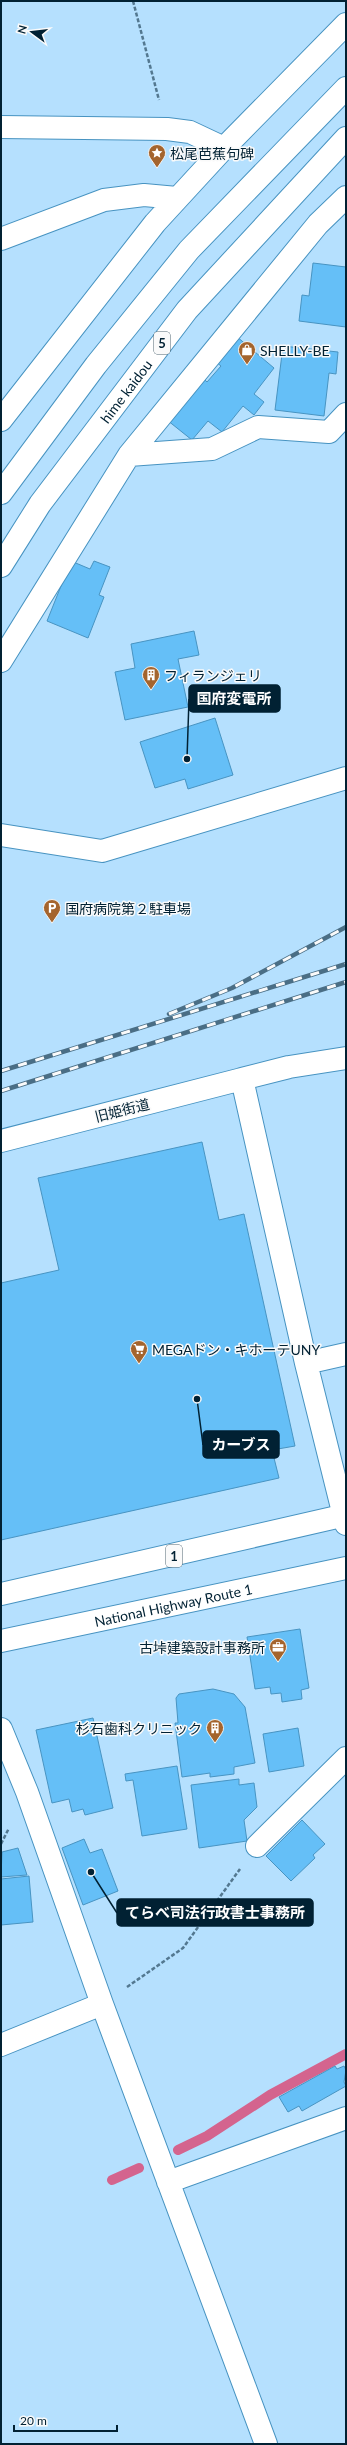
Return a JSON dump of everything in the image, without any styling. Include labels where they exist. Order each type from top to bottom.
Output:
[{"type":"main road","points":[[1,420],[177,198],[346,24]]},
{"type":"main road","points":[[1,493],[96,365],[189,250],[341,93]]},
{"type":"main road","points":[[1,128],[167,129],[190,132],[224,148]]},
{"type":"main road","name":"hime kaidou","points":[[1,566],[40,504],[187,310],[346,138]]},
{"type":"main road","points":[[1,239],[104,200],[144,195],[177,198]]},
{"type":"main road","points":[[1,661],[129,455],[318,224],[346,197]]},
{"type":"main road","points":[[129,455],[212,449],[258,427],[329,432],[346,414]]},
{"type":"main road","points":[[1,835],[102,851],[346,778]]},
{"type":"main road","name":"旧姫街道","points":[[1,1141],[289,1067],[346,1058]]},
{"type":"main road","points":[[242,1079],[306,1363],[345,1518]]},
{"type":"main road","points":[[306,1363],[346,1354]]},
{"type":"main road","name":"1","points":[[1,1594],[345,1518]]},
{"type":"main road","name":"National Highway Route 1","points":[[1,1641],[346,1568]]},
{"type":"main road","points":[[1,1729],[27,1792],[102,2004],[266,2444]]},
{"type":"main road","points":[[257,1846],[346,1758]]},
{"type":"main road","points":[[1,2045],[102,2004]]},
{"type":"main road","points":[[168,2182],[346,2118]]},
{"type":"path","points":[[133,1],[167,129]]},
{"type":"path","points":[[102,2004],[183,1948],[257,1846]]},
{"type":"building","points":[[313,263],[346,267],[346,327],[299,321],[302,295],[309,296]]},
{"type":"building","points":[[236,336],[274,368],[254,394],[264,402],[254,415],[243,406],[222,432],[208,421],[192,440],[167,420],[202,377],[207,382],[221,366],[216,362]]},
{"type":"building","points":[[283,346],[338,352],[336,374],[329,373],[324,416],[275,410]]},
{"type":"building","points":[[71,561],[90,569],[94,561],[110,567],[99,595],[104,597],[88,638],[47,621]]},
{"type":"building","name":"フィランジェリ","points":[[194,631],[199,655],[178,659],[188,707],[125,720],[115,672],[135,668],[131,644]]},
{"type":"building","points":[[215,718],[233,775],[188,789],[185,779],[155,788],[140,742]]},
{"type":"building","name":"MEGAドン・キホーテUNY","points":[[202,1142],[219,1220],[244,1214],[295,1446],[272,1450],[279,1478],[1,1540],[1,1283],[59,1270],[38,1178]]},
{"type":"building","name":"古垰建築設計事務所","points":[[300,1629],[309,1688],[301,1690],[302,1699],[282,1702],[281,1693],[271,1694],[270,1687],[255,1689],[247,1637]]},
{"type":"building","name":"杉石歯科クリニック","points":[[213,1689],[234,1694],[245,1707],[255,1763],[234,1767],[234,1774],[210,1777],[210,1773],[182,1777],[175,1723],[178,1723],[176,1698],[179,1694]]},
{"type":"building","points":[[93,1718],[113,1808],[85,1815],[83,1809],[72,1812],[69,1799],[52,1803],[36,1730]]},
{"type":"building","points":[[298,1728],[304,1766],[269,1772],[263,1734]]},
{"type":"building","points":[[177,1766],[187,1829],[142,1836],[133,1780],[126,1781],[125,1774]]},
{"type":"building","points":[[239,1779],[239,1785],[254,1783],[257,1807],[244,1820],[247,1841],[199,1848],[191,1785]]},
{"type":"building","points":[[302,1820],[325,1844],[313,1855],[315,1858],[291,1881],[266,1856]]},
{"type":"building","points":[[84,1839],[90,1853],[102,1849],[118,1891],[83,1905],[62,1848]]},
{"type":"building","points":[[18,1848],[27,1875],[1,1877],[2,1852]]},
{"type":"building","points":[[29,1876],[33,1922],[1,1925],[1,1879]]},
{"type":"building","points":[[335,2066],[337,2069],[344,2066],[346,2070],[344,2082],[346,2086],[302,2111],[299,2106],[288,2112],[279,2097]]},
{"type":"waterway","points":[[178,2150],[207,2136],[270,2095],[346,2054]]},
{"type":"waterway","points":[[112,2180],[139,2168]]},
{"type":"railway","points":[[169,1014],[232,988],[346,927]]},
{"type":"railway","points":[[1,1071],[346,964]]},
{"type":"railway","points":[[1,1091],[346,982]]},
{"type":"place","name":"松尾芭蕉句碑","points":[[157,168]]},
{"type":"place","name":"SHELLY-BE","points":[[247,365]]},
{"type":"place","name":"フィランジェリ","points":[[151,690]]},
{"type":"place","name":"国府変電所","points":[[187,759]]},
{"type":"place","name":"国府病院第２駐車場","points":[[52,923]]},
{"type":"place","name":"MEGAドン・キホーテUNY","points":[[139,1364]]},
{"type":"place","name":"カーブス","points":[[197,1399]]},
{"type":"place","name":"古垰建築設計事務所","points":[[278,1662]]},
{"type":"place","name":"杉石歯科クリニック","points":[[215,1743]]},
{"type":"place","name":"てらべ司法行政書士事務所","points":[[91,1872]]}]
